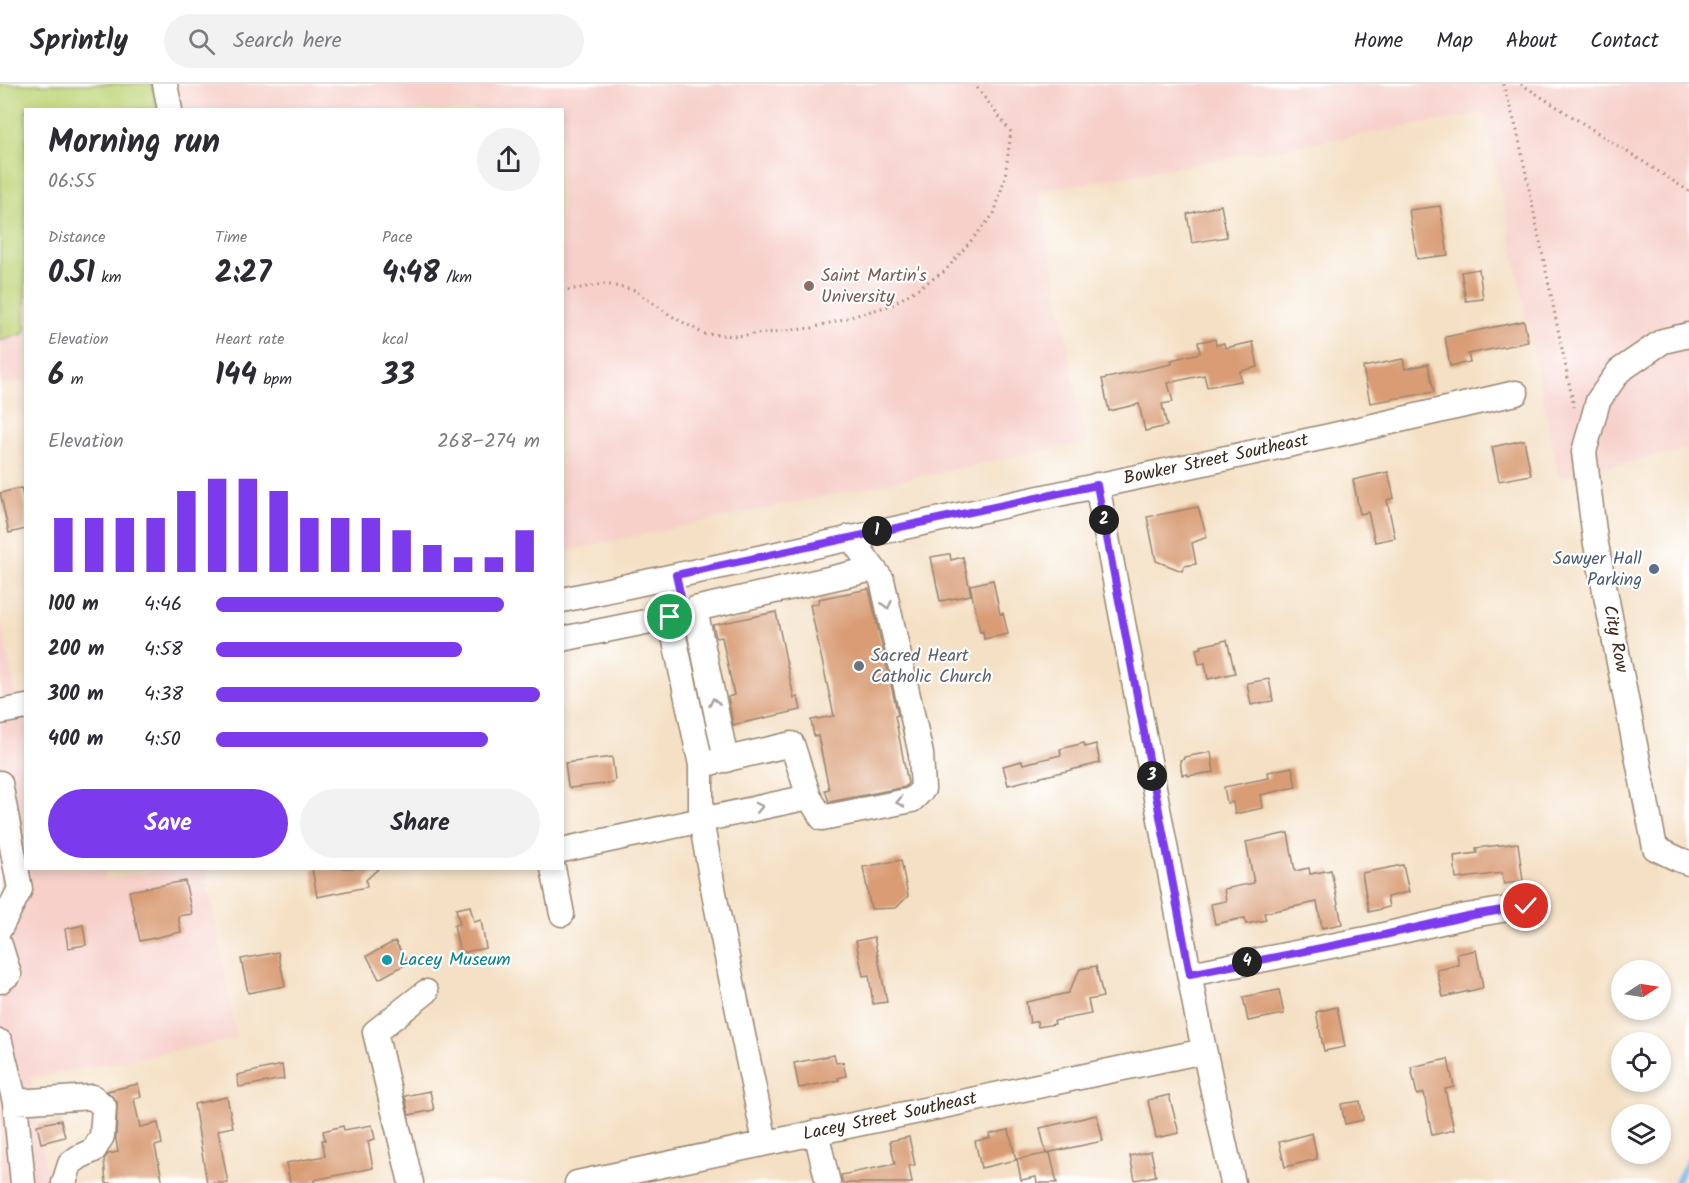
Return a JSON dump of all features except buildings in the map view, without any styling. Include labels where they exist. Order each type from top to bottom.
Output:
[{"type":"street","points":[[165,84],[170,108]]},
{"type":"street","name":"City Row","points":[[1689,335],[1663,341],[1619,371],[1598,401],[1584,452],[1595,539],[1655,848],[1689,863]]},
{"type":"street","name":"Bowker Street Southeast","points":[[564,600],[1329,436],[1516,393]]},
{"type":"street","points":[[1097,485],[1204,1051],[1233,1183]]},
{"type":"street","points":[[701,765],[792,744],[809,797],[822,818],[912,800],[923,789],[921,754],[882,580],[850,537]]},
{"type":"street","points":[[564,639],[873,569]]},
{"type":"street","points":[[676,575],[683,613],[701,765],[701,820],[765,1142]]},
{"type":"street","points":[[683,613],[726,760]]},
{"type":"street","points":[[0,712],[24,707]]},
{"type":"street","points":[[0,783],[20,889],[0,928]]},
{"type":"street","points":[[564,850],[809,797]]},
{"type":"street","points":[[553,870],[562,914]]},
{"type":"street","points":[[1190,974],[1371,938],[1467,916],[1526,906]]},
{"type":"street","points":[[0,945],[9,974],[0,981]]},
{"type":"street","points":[[411,1183],[375,1032],[426,992]]},
{"type":"street","points":[[0,1042],[15,1102],[23,1183]]},
{"type":"street","name":"Lacey Street Southeast","points":[[577,1183],[604,1180],[765,1142],[1204,1051]]},
{"type":"street","points":[[15,1102],[93,1097],[104,1107],[102,1136],[94,1150],[79,1156],[70,1164],[64,1183]]},
{"type":"street","points":[[816,1132],[828,1183]]},
{"type":"path","points":[[564,291],[605,284],[634,291],[704,334],[737,336],[812,328],[892,305],[945,271],[994,214],[1005,177],[1011,132],[974,84]]},
{"type":"path","points":[[1503,84],[1517,130],[1576,418]]},
{"type":"path","points":[[1521,84],[1689,191]]},
{"type":"shaded area","name":"Saint Martin's University","points":[[0,84],[1689,84],[1689,449],[1559,477],[1485,113],[1039,191],[1085,442],[564,551],[564,108],[24,108],[24,380],[0,385]]},
{"type":"shaded area","points":[[0,615],[18,708],[24,707],[24,870],[104,870],[106,879],[157,870],[205,870],[237,1039],[30,1078],[49,1183],[0,1183]]},
{"type":"green space","points":[[0,84],[152,84],[157,108],[24,108],[24,333],[0,341]]},
{"type":"waterway","points":[[1676,1183],[1689,1158]]},
{"type":"place","name":"Saint Martin's University","points":[[809,286]]},
{"type":"place","name":"Sawyer Hall Parking","points":[[1654,569]]},
{"type":"place","name":"Sacred Heart Catholic Church","points":[[859,666]]},
{"type":"place","name":"Lacey Museum","points":[[387,960]]},
{"type":"route","points":[[670,617],[685,614],[676,575],[1097,485],[1190,974],[1371,938],[1467,916],[1526,906]]}]
